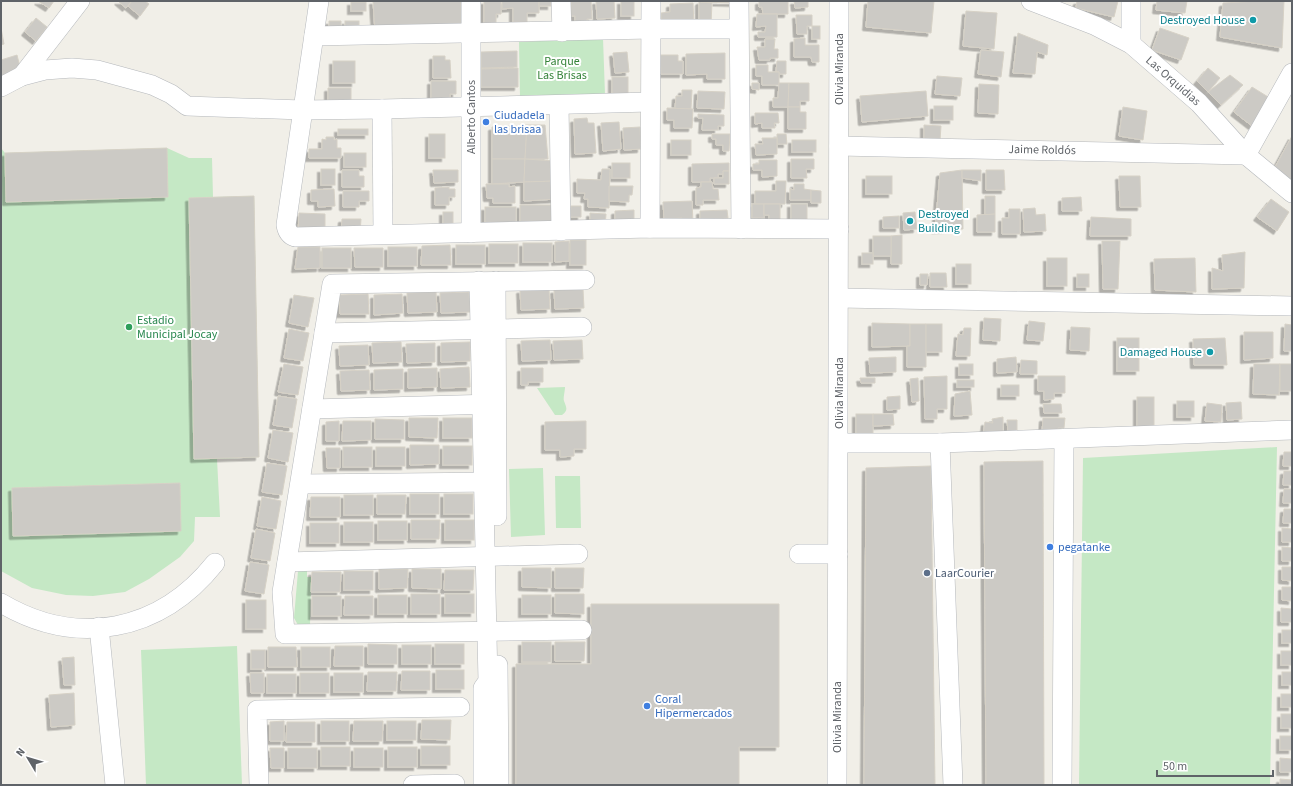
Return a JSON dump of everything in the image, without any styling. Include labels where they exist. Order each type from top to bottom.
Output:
[{"type":"street","points":[[22,76],[80,1]]},
{"type":"street","points":[[319,1],[286,225],[288,233],[295,237],[650,228],[839,229]]},
{"type":"street","name":"Alberto Cantos","points":[[471,1],[471,233]]},
{"type":"street","points":[[561,1],[562,32]]},
{"type":"street","points":[[650,228],[651,1]]},
{"type":"street","points":[[739,1],[738,29],[741,228]]},
{"type":"street","name":"Olivia Miranda","points":[[837,785],[839,1]]},
{"type":"street","name":"Las Orquidias","points":[[1031,1],[1096,26],[1131,44],[1199,103],[1246,155],[1292,193]]},
{"type":"street","points":[[1131,44],[1132,1]]},
{"type":"street","points":[[314,36],[651,29],[738,29]]},
{"type":"street","points":[[1,87],[22,76],[45,70],[72,68],[97,70],[152,85],[171,94],[187,106],[302,110],[650,102]]},
{"type":"street","points":[[1246,155],[1292,73]]},
{"type":"street","points":[[559,105],[561,231]]},
{"type":"street","points":[[382,109],[383,234]]},
{"type":"street","name":"Jaime Roldós","points":[[839,146],[1246,155]]},
{"type":"street","points":[[582,630],[285,634],[282,592],[332,284],[585,280]]},
{"type":"street","points":[[488,281],[492,631],[488,681],[483,688],[491,776]]},
{"type":"street","points":[[839,298],[1292,306]]},
{"type":"street","points":[[324,333],[582,327]]},
{"type":"street","points":[[312,409],[489,404]]},
{"type":"street","points":[[839,442],[940,443],[1292,430]]},
{"type":"street","points":[[1062,785],[1064,439]]},
{"type":"street","points":[[940,443],[953,785]]},
{"type":"street","points":[[300,484],[490,482]]},
{"type":"street","points":[[287,562],[578,554]]},
{"type":"street","points":[[799,559],[838,560]]},
{"type":"street","points":[[1,604],[18,614],[44,622],[73,627],[116,626],[134,622],[165,608],[192,588],[215,563]]},
{"type":"street","points":[[99,627],[115,785]]},
{"type":"street","points":[[258,785],[257,710],[460,707]]},
{"type":"street","points":[[413,785],[455,784]]},
{"type":"green space","name":"Parque Las Brisas","points":[[603,38],[605,95],[520,98],[519,42]]},
{"type":"green space","name":"Estadio Municipal Jocay","points":[[1,148],[5,153],[167,148],[189,158],[212,158],[213,197],[254,196],[259,457],[217,459],[220,517],[195,517],[194,541],[180,557],[149,579],[125,592],[93,596],[66,595],[32,588],[1,571]]},
{"type":"green space","points":[[565,387],[564,400],[566,410],[562,415],[555,415],[537,388]]},
{"type":"green space","points":[[1277,447],[1270,785],[1079,785],[1083,458]]},
{"type":"green space","points":[[543,468],[545,535],[511,537],[509,469]]},
{"type":"green space","points":[[555,476],[580,476],[581,528],[556,528]]},
{"type":"green space","points":[[298,571],[307,571],[307,577],[311,577],[310,626],[298,625],[294,618]]},
{"type":"green space","points":[[237,646],[242,785],[146,785],[141,650]]},
{"type":"building","points":[[38,1],[54,1],[49,8]]},
{"type":"building","points":[[118,1],[132,1],[126,8]]},
{"type":"building","points":[[132,1],[145,1],[149,4],[140,16],[128,6]]},
{"type":"building","points":[[373,1],[461,1],[462,28],[375,32]]},
{"type":"building","points":[[484,1],[501,1],[501,14],[496,14],[496,23],[484,23]]},
{"type":"building","points":[[502,1],[539,1],[539,13],[527,13],[527,22],[513,22],[513,8],[502,9]]},
{"type":"building","points":[[539,1],[551,1],[551,6],[539,6]]},
{"type":"building","points":[[571,1],[591,1],[592,19],[587,19],[587,25],[575,26],[575,16],[571,16]]},
{"type":"building","points":[[596,1],[614,1],[615,18],[597,19]]},
{"type":"building","points":[[621,1],[634,1],[634,16],[621,16]]},
{"type":"building","points":[[735,1],[735,3],[699,2]]},
{"type":"building","points":[[759,1],[788,1],[788,14],[763,14],[762,7],[759,7]]},
{"type":"building","points":[[794,1],[808,1],[808,7],[795,8]]},
{"type":"building","points":[[868,1],[934,1],[931,33],[866,27]]},
{"type":"building","points":[[1077,1],[1118,1],[1114,17],[1076,8]]},
{"type":"building","points":[[1157,1],[1187,1],[1185,13],[1156,10]]},
{"type":"building","name":"Destroyed House","points":[[1284,1],[1282,48],[1220,37],[1223,3]]},
{"type":"building","points":[[351,2],[366,2],[366,11],[351,11]]},
{"type":"building","points":[[699,2],[712,3],[711,24],[699,24]]},
{"type":"building","points":[[693,3],[694,24],[661,25],[661,13],[670,12],[670,4]]},
{"type":"building","points":[[966,11],[997,13],[994,49],[963,46]]},
{"type":"building","points":[[757,14],[777,14],[777,37],[758,37],[758,32],[765,32],[766,26],[756,27]]},
{"type":"building","points":[[796,15],[812,15],[812,26],[807,26],[807,34],[797,34]]},
{"type":"building","points":[[36,18],[47,27],[36,41],[25,32]]},
{"type":"building","points":[[329,21],[341,21],[341,32],[329,31]]},
{"type":"building","points":[[345,21],[359,21],[359,34],[345,34]]},
{"type":"building","points":[[812,26],[820,26],[820,39],[812,39]]},
{"type":"building","points":[[1,28],[4,44],[1,45]]},
{"type":"building","points":[[1160,28],[1189,38],[1181,60],[1152,50]]},
{"type":"building","points":[[1018,33],[1048,45],[1047,55],[1037,52],[1035,74],[1013,73]]},
{"type":"building","points":[[805,38],[805,45],[819,45],[819,62],[812,62],[811,57],[794,57],[794,39]]},
{"type":"building","points":[[765,39],[775,39],[774,49],[778,49],[778,58],[759,60],[757,47],[765,47]]},
{"type":"building","points":[[981,50],[1004,52],[1001,77],[978,74]]},
{"type":"building","points":[[517,51],[517,67],[481,68],[481,52]]},
{"type":"building","points":[[627,52],[629,72],[615,73],[613,53]]},
{"type":"building","points":[[725,53],[725,79],[707,79],[707,74],[686,75],[686,54]]},
{"type":"building","points":[[17,55],[21,71],[1,77],[1,60]]},
{"type":"building","points":[[660,55],[678,55],[678,61],[683,61],[683,74],[661,74]]},
{"type":"building","points":[[433,56],[445,56],[445,60],[450,60],[451,78],[433,78]]},
{"type":"building","points":[[333,61],[355,61],[355,83],[333,83]]},
{"type":"building","points":[[777,61],[786,61],[786,74],[779,74],[779,72],[776,72]]},
{"type":"building","points":[[756,65],[768,65],[768,72],[779,72],[779,85],[762,85],[762,76],[756,76]]},
{"type":"building","points":[[518,68],[518,87],[481,87],[481,69]]},
{"type":"building","points":[[1208,68],[1220,78],[1208,92],[1197,81]]},
{"type":"building","points":[[1230,75],[1243,85],[1221,105],[1208,92]]},
{"type":"building","points":[[937,76],[962,78],[960,96],[935,94]]},
{"type":"building","points":[[612,77],[628,77],[628,101],[612,101]]},
{"type":"building","points":[[431,81],[456,81],[456,94],[450,94],[450,98],[431,99]]},
{"type":"building","points":[[752,83],[759,83],[759,90],[752,89]]},
{"type":"building","points":[[779,83],[789,83],[788,107],[773,107],[773,98],[778,98]]},
{"type":"building","points":[[789,83],[809,83],[809,101],[800,101],[800,107],[788,107]]},
{"type":"building","points":[[979,84],[999,85],[998,114],[978,113]]},
{"type":"building","points":[[1252,87],[1273,100],[1252,126],[1234,112]]},
{"type":"building","points":[[328,88],[351,88],[351,104],[328,105]]},
{"type":"building","points":[[682,90],[692,90],[691,109],[675,109],[676,96],[682,96]]},
{"type":"building","points":[[698,91],[725,92],[724,109],[697,108]]},
{"type":"building","points":[[926,91],[928,116],[862,122],[860,96]]},
{"type":"building","points":[[934,106],[953,106],[953,120],[934,120]]},
{"type":"building","points":[[788,107],[800,107],[800,112],[806,112],[806,129],[788,129]]},
{"type":"building","points":[[1123,107],[1147,111],[1143,140],[1119,136]]},
{"type":"building","points":[[667,108],[693,109],[692,128],[674,128],[674,120],[667,120]]},
{"type":"building","points":[[755,113],[778,113],[779,123],[774,123],[775,128],[762,128],[762,123],[755,124]]},
{"type":"building","points":[[698,114],[724,115],[724,126],[718,126],[718,130],[702,130],[703,118],[698,118]]},
{"type":"building","points":[[587,118],[588,123],[594,123],[596,153],[575,154],[574,119]]},
{"type":"building","points":[[619,122],[621,149],[603,151],[601,123]]},
{"type":"building","points":[[527,125],[525,159],[492,159],[492,127]]},
{"type":"building","points":[[527,125],[545,125],[548,159],[525,159]]},
{"type":"building","points":[[924,125],[941,126],[940,141],[924,141]]},
{"type":"building","points":[[640,127],[641,149],[624,150],[623,128]]},
{"type":"building","points":[[338,129],[368,129],[368,135],[338,135]]},
{"type":"building","points":[[429,134],[445,134],[445,158],[429,158]]},
{"type":"building","points":[[712,134],[730,134],[729,151],[723,151],[723,145],[716,145],[716,139],[712,139]]},
{"type":"building","points":[[777,134],[786,134],[787,144],[777,144]]},
{"type":"building","points":[[1292,136],[1292,182],[1274,169]]},
{"type":"building","points":[[326,137],[334,137],[334,140],[337,139],[337,148],[341,148],[341,158],[309,158],[309,149],[322,149],[322,139],[326,140]]},
{"type":"building","points":[[762,138],[777,138],[777,154],[756,155],[755,144],[763,144]]},
{"type":"building","points":[[671,140],[691,140],[691,155],[671,155]]},
{"type":"building","points":[[792,140],[816,140],[816,152],[792,152]]},
{"type":"building","points":[[167,148],[168,197],[6,202],[5,153]]},
{"type":"building","points":[[344,153],[366,153],[366,167],[344,167]]},
{"type":"building","points":[[492,159],[525,159],[524,182],[492,184]]},
{"type":"building","points":[[525,159],[554,161],[555,181],[524,182]]},
{"type":"building","points":[[791,159],[814,159],[814,169],[806,169],[807,178],[791,178]]},
{"type":"building","points":[[759,160],[777,160],[777,176],[762,177],[762,170],[753,170],[753,164],[759,164]]},
{"type":"building","points":[[612,163],[630,163],[630,178],[612,178]]},
{"type":"building","points":[[729,163],[729,171],[723,171],[724,174],[718,174],[718,178],[710,178],[710,182],[692,182],[692,164]]},
{"type":"building","points":[[321,169],[335,169],[335,185],[321,185]]},
{"type":"building","points":[[602,169],[610,169],[609,208],[588,207],[588,199],[584,199],[585,193],[577,193],[577,179],[601,180]]},
{"type":"building","points":[[342,170],[359,170],[359,176],[364,176],[364,187],[342,187]]},
{"type":"building","points":[[433,170],[458,170],[458,182],[434,183]]},
{"type":"building","points":[[962,170],[963,229],[935,230],[940,173]]},
{"type":"building","points":[[962,170],[981,170],[981,181],[962,178]]},
{"type":"building","points":[[986,170],[1004,170],[1005,190],[986,190]]},
{"type":"building","points":[[723,171],[729,171],[729,184],[714,184],[714,178],[723,178]]},
{"type":"building","points":[[866,176],[892,176],[892,194],[866,194]]},
{"type":"building","points":[[1119,176],[1140,176],[1141,207],[1120,207]]},
{"type":"building","points":[[555,181],[556,199],[524,201],[524,182]]},
{"type":"building","points":[[776,181],[786,181],[785,204],[755,204],[755,191],[776,191]]},
{"type":"building","points":[[701,182],[712,182],[713,189],[718,189],[719,200],[703,200],[703,205],[696,205],[696,188],[701,187]]},
{"type":"building","points":[[486,184],[509,184],[509,187],[515,186],[515,203],[493,203],[493,198],[487,198]]},
{"type":"building","points":[[794,184],[804,184],[804,189],[811,190],[811,200],[790,200],[790,189],[794,190]]},
{"type":"building","points":[[609,186],[633,186],[632,195],[629,195],[629,202],[609,201]]},
{"type":"building","points":[[449,187],[449,189],[455,189],[455,197],[449,197],[449,205],[435,205],[435,188]]},
{"type":"building","points":[[334,189],[335,206],[318,207],[318,201],[311,201],[311,190]]},
{"type":"building","points":[[811,190],[821,191],[821,203],[811,203]]},
{"type":"building","points":[[343,191],[369,191],[369,201],[359,201],[359,207],[343,207]]},
{"type":"building","points":[[254,196],[259,457],[194,459],[189,198]]},
{"type":"building","points":[[985,196],[995,196],[995,214],[985,215]]},
{"type":"building","points":[[1081,197],[1082,211],[1062,211],[1062,198]]},
{"type":"building","points":[[1271,199],[1289,212],[1277,231],[1257,217]]},
{"type":"building","points":[[692,201],[693,222],[682,222],[682,218],[664,219],[663,202]]},
{"type":"building","points":[[752,204],[764,204],[764,218],[752,218]]},
{"type":"building","points":[[764,204],[780,204],[780,223],[769,223],[769,215],[764,215]]},
{"type":"building","points":[[791,204],[807,204],[807,223],[791,223]]},
{"type":"building","points":[[520,205],[553,205],[552,228],[520,228]]},
{"type":"building","points":[[571,206],[581,206],[581,217],[570,217]]},
{"type":"building","points":[[485,207],[516,207],[516,227],[485,227]]},
{"type":"building","points":[[1035,208],[1036,215],[1045,214],[1046,231],[1024,232],[1023,209]]},
{"type":"building","points":[[1009,209],[1020,209],[1020,234],[1002,234],[1002,218],[1009,218]]},
{"type":"building","points":[[634,210],[634,227],[615,227],[615,211]]},
{"type":"building","points":[[727,210],[728,218],[715,219],[715,225],[700,226],[700,211]]},
{"type":"building","points":[[443,212],[453,212],[453,228],[443,228]]},
{"type":"building","name":"Destroyed Building","points":[[915,212],[917,229],[904,230],[903,213]]},
{"type":"building","points":[[299,213],[325,214],[325,235],[298,235]]},
{"type":"building","points":[[590,213],[606,214],[605,228],[590,228]]},
{"type":"building","points":[[995,214],[995,232],[977,232],[977,215]]},
{"type":"building","points":[[899,216],[899,228],[883,228],[883,217]]},
{"type":"building","points":[[1091,217],[1131,219],[1131,236],[1090,236]]},
{"type":"building","points":[[342,219],[361,219],[360,234],[341,234]]},
{"type":"building","points":[[902,235],[902,264],[891,264],[891,236]]},
{"type":"building","points":[[873,236],[891,236],[891,256],[873,256]]},
{"type":"building","points":[[570,240],[586,240],[586,265],[570,265]]},
{"type":"building","points":[[569,241],[569,261],[555,262],[555,242]]},
{"type":"building","points":[[1102,241],[1120,241],[1118,289],[1103,289]]},
{"type":"building","points":[[523,243],[552,243],[552,262],[523,262]]},
{"type":"building","points":[[489,244],[518,244],[518,263],[489,263]]},
{"type":"building","points":[[450,245],[451,265],[421,265],[422,246]]},
{"type":"building","points":[[456,245],[485,245],[485,264],[456,264]]},
{"type":"building","points":[[298,247],[320,247],[320,268],[295,269]]},
{"type":"building","points":[[388,247],[417,247],[417,266],[388,266]]},
{"type":"building","points":[[322,248],[351,248],[351,268],[322,268]]},
{"type":"building","points":[[354,248],[383,248],[383,267],[355,267]]},
{"type":"building","points":[[1245,252],[1244,288],[1212,289],[1212,268],[1223,271],[1222,255]]},
{"type":"building","points":[[862,253],[873,253],[873,264],[862,264]]},
{"type":"building","points":[[1047,258],[1067,258],[1067,286],[1047,286]]},
{"type":"building","points":[[1195,258],[1196,292],[1155,290],[1154,259]]},
{"type":"building","points":[[956,264],[971,264],[971,284],[956,284]]},
{"type":"building","points":[[930,273],[946,273],[947,287],[930,287]]},
{"type":"building","points":[[920,274],[928,274],[927,285],[920,285]]},
{"type":"building","points":[[1077,274],[1089,274],[1089,287],[1077,287]]},
{"type":"building","points":[[549,289],[550,309],[521,310],[520,290]]},
{"type":"building","points":[[583,289],[584,308],[555,309],[554,290]]},
{"type":"building","points":[[436,292],[437,312],[408,313],[407,293]]},
{"type":"building","points":[[469,292],[470,312],[441,313],[440,293]]},
{"type":"building","points":[[368,294],[369,314],[340,314],[339,295]]},
{"type":"building","points":[[402,294],[403,313],[374,315],[374,295]]},
{"type":"building","points":[[294,295],[314,298],[308,327],[289,323]]},
{"type":"building","points":[[984,318],[1001,319],[1000,341],[983,340]]},
{"type":"building","points":[[1029,321],[1045,323],[1043,341],[1027,340]]},
{"type":"building","points":[[872,323],[910,324],[910,346],[872,347]]},
{"type":"building","points":[[910,324],[926,324],[926,367],[907,367],[907,346],[910,346]]},
{"type":"building","points":[[926,324],[942,324],[942,352],[926,352]]},
{"type":"building","points":[[1285,324],[1292,325],[1292,351],[1284,351]]},
{"type":"building","points":[[1071,327],[1090,328],[1089,351],[1070,350]]},
{"type":"building","points":[[964,328],[971,328],[970,356],[956,356],[958,334],[963,335]]},
{"type":"building","points":[[289,329],[309,333],[303,361],[284,358]]},
{"type":"building","points":[[1244,332],[1273,332],[1273,358],[1244,360]]},
{"type":"building","points":[[1117,338],[1139,338],[1139,371],[1117,371]]},
{"type":"building","name":"Damaged House","points":[[1225,338],[1227,365],[1194,365],[1193,339]]},
{"type":"building","points":[[550,340],[551,360],[522,361],[521,341]]},
{"type":"building","points":[[582,340],[583,359],[554,360],[553,341]]},
{"type":"building","points":[[401,342],[402,362],[373,363],[372,343]]},
{"type":"building","points":[[470,342],[470,361],[441,362],[441,343]]},
{"type":"building","points":[[435,343],[435,362],[407,363],[406,344]]},
{"type":"building","points":[[368,345],[369,365],[340,366],[339,346]]},
{"type":"building","points":[[896,357],[896,372],[870,373],[869,358]]},
{"type":"building","points":[[1016,357],[1017,372],[997,373],[997,359]]},
{"type":"building","points":[[1021,360],[1037,361],[1037,374],[1020,374]]},
{"type":"building","points":[[284,364],[303,367],[298,395],[278,392]]},
{"type":"building","points":[[959,364],[973,364],[973,375],[959,375]]},
{"type":"building","points":[[1254,364],[1280,364],[1279,395],[1253,394]]},
{"type":"building","points":[[1280,364],[1292,364],[1292,391],[1280,391]]},
{"type":"building","points":[[469,367],[470,387],[441,388],[440,369]]},
{"type":"building","points":[[437,368],[437,387],[408,388],[408,369]]},
{"type":"building","points":[[521,368],[543,368],[543,382],[528,382],[528,385],[521,385]]},
{"type":"building","points":[[403,369],[403,389],[374,390],[374,370]]},
{"type":"building","points":[[369,370],[370,390],[341,391],[340,371]]},
{"type":"building","points":[[947,376],[947,409],[937,409],[937,419],[925,419],[924,377]]},
{"type":"building","points":[[1038,376],[1065,376],[1065,393],[1054,393],[1054,399],[1044,400],[1044,391],[1038,391]]},
{"type":"building","points":[[860,378],[875,378],[875,383],[861,383]]},
{"type":"building","points":[[918,378],[919,401],[912,402],[910,379]]},
{"type":"building","points":[[957,380],[974,380],[974,387],[957,387]]},
{"type":"building","points":[[1001,385],[1019,385],[1019,396],[1001,396]]},
{"type":"building","points":[[970,391],[972,415],[954,416],[955,394]]},
{"type":"building","points":[[278,396],[297,399],[292,428],[273,425]]},
{"type":"building","points":[[900,396],[900,409],[887,410],[887,397]]},
{"type":"building","points":[[1137,397],[1154,397],[1154,429],[1137,429]]},
{"type":"building","points":[[1177,401],[1194,401],[1194,417],[1177,417]]},
{"type":"building","points":[[1241,402],[1242,419],[1227,420],[1226,403]]},
{"type":"building","points":[[1207,403],[1222,405],[1221,422],[1205,421]]},
{"type":"building","points":[[1043,404],[1061,404],[1062,413],[1044,413]]},
{"type":"building","points":[[856,414],[873,414],[873,435],[856,435]]},
{"type":"building","points":[[873,414],[893,414],[894,425],[873,426]]},
{"type":"building","points":[[1003,417],[1003,434],[983,435],[985,422],[993,423],[992,419]]},
{"type":"building","points":[[409,418],[438,418],[437,438],[409,437]]},
{"type":"building","points":[[443,418],[472,418],[472,438],[443,438]]},
{"type":"building","points":[[1043,418],[1065,418],[1064,428],[1058,428],[1058,434],[1042,433]]},
{"type":"building","points":[[375,419],[404,420],[404,439],[375,439]]},
{"type":"building","points":[[1007,420],[1017,420],[1017,432],[1008,432]]},
{"type":"building","points":[[339,421],[339,441],[326,441],[326,422]]},
{"type":"building","points":[[343,421],[371,421],[371,440],[342,441]]},
{"type":"building","points":[[586,421],[586,449],[574,449],[574,456],[560,457],[560,450],[545,450],[545,422]]},
{"type":"building","points":[[273,430],[293,433],[288,462],[268,458]]},
{"type":"building","points":[[410,445],[439,445],[439,464],[410,465]]},
{"type":"building","points":[[443,446],[472,446],[472,465],[443,465]]},
{"type":"building","points":[[343,447],[372,447],[372,467],[343,467]]},
{"type":"building","points":[[376,447],[405,447],[405,466],[376,466]]},
{"type":"building","points":[[326,448],[340,448],[340,468],[327,468]]},
{"type":"building","points":[[1284,452],[1292,452],[1292,466],[1283,466]]},
{"type":"building","points":[[1043,461],[1044,785],[986,785],[984,462]]},
{"type":"building","points":[[267,463],[287,466],[282,495],[262,492]]},
{"type":"building","points":[[931,466],[935,785],[864,785],[866,468]]},
{"type":"building","points":[[1284,471],[1292,471],[1292,485],[1283,485]]},
{"type":"building","points":[[180,483],[181,531],[13,536],[12,488]]},
{"type":"building","points":[[1284,489],[1292,489],[1292,503],[1283,503]]},
{"type":"building","points":[[410,494],[439,494],[439,514],[410,514]]},
{"type":"building","points":[[444,494],[473,494],[473,514],[444,514]]},
{"type":"building","points":[[344,495],[373,495],[373,515],[344,515]]},
{"type":"building","points":[[377,495],[406,495],[405,514],[377,514]]},
{"type":"building","points":[[262,497],[281,501],[276,529],[257,526]]},
{"type":"building","points":[[311,497],[340,497],[340,517],[310,517]]},
{"type":"building","points":[[1284,509],[1292,509],[1292,523],[1283,523]]},
{"type":"building","points":[[411,520],[440,520],[439,539],[411,539]]},
{"type":"building","points":[[445,520],[474,520],[474,540],[445,540]]},
{"type":"building","points":[[378,521],[407,521],[407,540],[378,540]]},
{"type":"building","points":[[344,522],[373,522],[373,542],[344,542]]},
{"type":"building","points":[[310,523],[339,523],[339,543],[310,543]]},
{"type":"building","points":[[1282,528],[1292,529],[1292,542],[1282,542]]},
{"type":"building","points":[[256,529],[275,533],[270,561],[251,558]]},
{"type":"building","points":[[1282,547],[1292,548],[1292,561],[1282,561]]},
{"type":"building","points":[[250,562],[269,565],[264,594],[245,591]]},
{"type":"building","points":[[1282,567],[1292,567],[1292,581],[1282,580]]},
{"type":"building","points":[[522,568],[551,568],[551,588],[522,587]]},
{"type":"building","points":[[555,568],[584,568],[583,588],[555,588]]},
{"type":"building","points":[[379,569],[408,569],[407,588],[379,589]]},
{"type":"building","points":[[412,569],[441,569],[441,589],[412,588]]},
{"type":"building","points":[[445,570],[474,570],[473,590],[444,590]]},
{"type":"building","points":[[344,571],[373,571],[373,590],[344,590]]},
{"type":"building","points":[[312,572],[341,572],[340,592],[311,592]]},
{"type":"building","points":[[1282,587],[1292,587],[1292,601],[1282,600]]},
{"type":"building","points":[[411,594],[440,594],[440,614],[411,614]]},
{"type":"building","points":[[445,594],[474,594],[474,613],[445,613]]},
{"type":"building","points":[[555,594],[584,594],[584,614],[555,613]]},
{"type":"building","points":[[378,595],[407,595],[407,614],[378,614]]},
{"type":"building","points":[[522,595],[551,595],[551,614],[522,614]]},
{"type":"building","points":[[312,596],[341,596],[341,616],[312,616]]},
{"type":"building","points":[[345,596],[373,596],[373,615],[344,615]]},
{"type":"building","points":[[246,600],[266,600],[266,629],[246,629]]},
{"type":"building","name":"Coral Hipermercados","points":[[591,604],[779,604],[779,747],[739,747],[739,785],[516,785],[516,664],[591,664]]},
{"type":"building","points":[[1281,608],[1292,609],[1292,622],[1281,622]]},
{"type":"building","points":[[1282,630],[1292,630],[1292,643],[1282,643]]},
{"type":"building","points":[[522,642],[551,642],[551,662],[522,662]]},
{"type":"building","points":[[555,642],[585,642],[584,661],[555,661]]},
{"type":"building","points":[[368,644],[397,645],[397,664],[368,664]]},
{"type":"building","points":[[435,644],[464,644],[464,664],[435,664]]},
{"type":"building","points":[[402,645],[431,645],[431,664],[402,664]]},
{"type":"building","points":[[335,646],[363,646],[363,666],[334,666]]},
{"type":"building","points":[[268,647],[296,647],[297,667],[268,667]]},
{"type":"building","points":[[301,647],[330,647],[330,667],[301,667]]},
{"type":"building","points":[[251,650],[265,650],[265,669],[251,669]]},
{"type":"building","points":[[1281,651],[1292,651],[1292,665],[1281,665]]},
{"type":"building","points":[[74,657],[75,685],[64,685],[62,658]]},
{"type":"building","points":[[436,670],[464,670],[464,689],[436,689]]},
{"type":"building","points":[[402,671],[430,671],[430,690],[401,690]]},
{"type":"building","points":[[368,672],[397,672],[396,691],[367,691]]},
{"type":"building","points":[[1282,672],[1292,672],[1292,685],[1282,685]]},
{"type":"building","points":[[250,673],[264,673],[264,693],[251,693]]},
{"type":"building","points":[[300,673],[329,673],[329,693],[300,693]]},
{"type":"building","points":[[334,673],[363,673],[363,692],[334,692]]},
{"type":"building","points":[[267,674],[296,674],[296,693],[267,693]]},
{"type":"building","points":[[74,693],[75,725],[51,727],[49,695]]},
{"type":"building","points":[[1281,694],[1292,694],[1292,707],[1281,707]]},
{"type":"building","points":[[1281,714],[1292,714],[1292,728],[1281,728]]},
{"type":"building","points":[[422,720],[451,720],[450,740],[421,739]]},
{"type":"building","points":[[284,721],[284,741],[270,741],[270,722]]},
{"type":"building","points":[[321,721],[349,721],[349,741],[321,741]]},
{"type":"building","points":[[354,721],[383,721],[382,741],[353,741]]},
{"type":"building","points":[[387,721],[416,721],[416,740],[387,740]]},
{"type":"building","points":[[287,722],[315,722],[315,742],[286,742]]},
{"type":"building","points":[[1280,736],[1292,736],[1292,750],[1280,750]]},
{"type":"building","points":[[421,746],[450,746],[450,765],[421,765]]},
{"type":"building","points":[[321,747],[350,747],[350,766],[321,766]]},
{"type":"building","points":[[388,747],[417,747],[417,767],[388,767]]},
{"type":"building","points":[[270,748],[284,748],[284,768],[271,768]]},
{"type":"building","points":[[288,748],[317,748],[317,768],[288,768]]},
{"type":"building","points":[[354,748],[383,748],[383,767],[354,767]]},
{"type":"building","points":[[1280,758],[1292,759],[1292,772],[1280,772]]},
{"type":"building","points":[[1280,779],[1292,780],[1292,785],[1280,785]]},
{"type":"place","name":"Destroyed House","points":[[1253,20]]},
{"type":"place","name":"Ciudadela las brisaa","points":[[486,122]]},
{"type":"place","name":"Destroyed Building","points":[[910,221]]},
{"type":"place","name":"Estadio Municipal Jocay","points":[[129,327]]},
{"type":"place","name":"Damaged House","points":[[1210,352]]},
{"type":"place","name":"pegatanke","points":[[1050,547]]},
{"type":"place","name":"LaarCourier","points":[[927,573]]},
{"type":"place","name":"Coral Hipermercados","points":[[647,706]]}]
